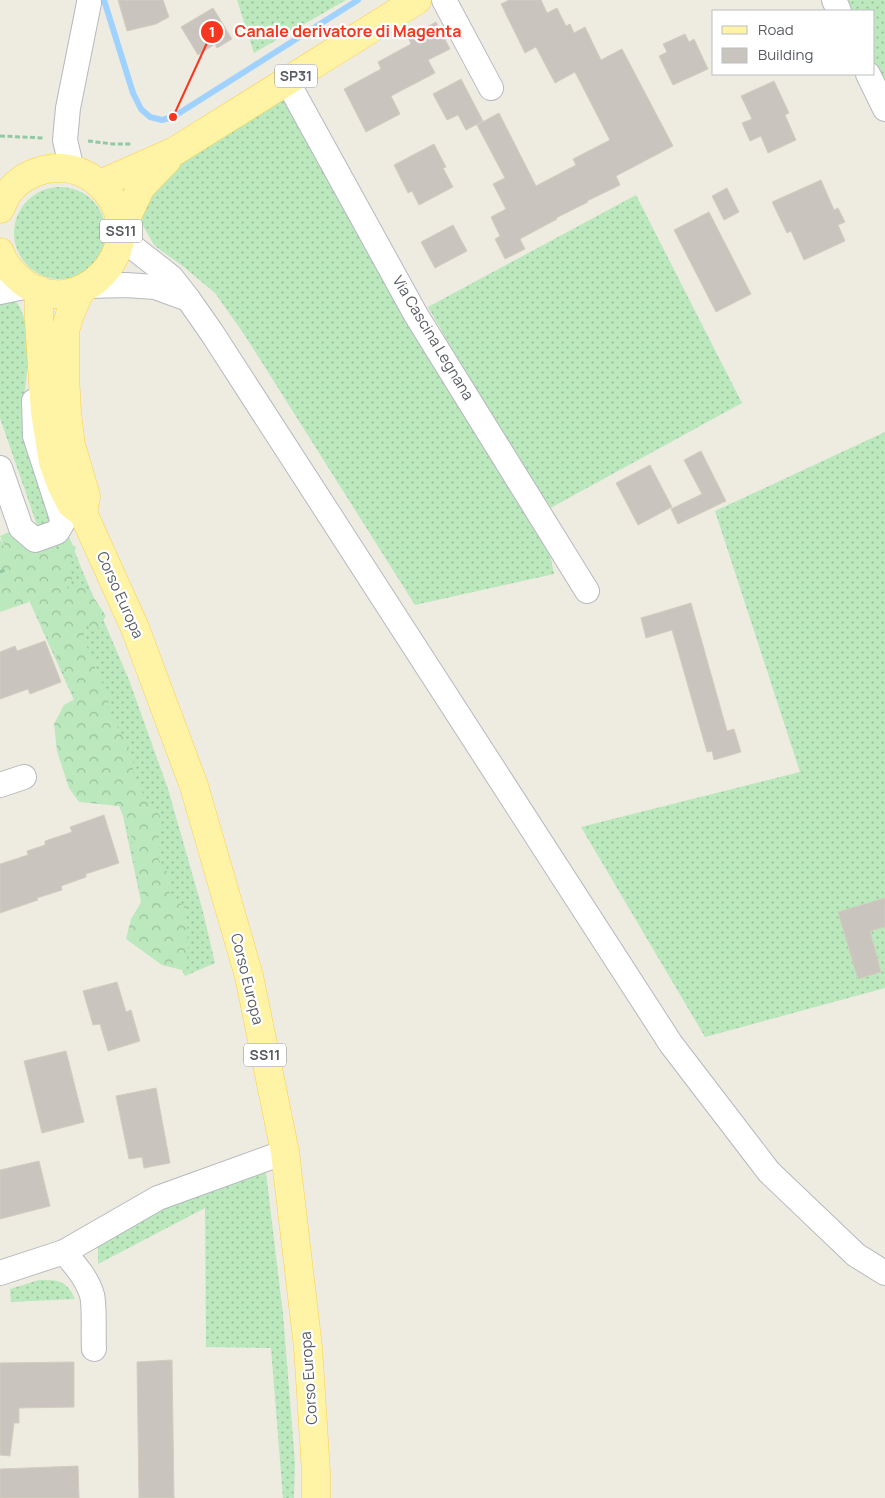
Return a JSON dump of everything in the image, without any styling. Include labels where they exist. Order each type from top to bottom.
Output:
[{"type":"main road","name":"SP31","points":[[100,184],[175,151],[417,0]]},
{"type":"main road","name":"SP31","points":[[121,234],[140,187],[175,151]]},
{"type":"main road","name":"SS11","points":[[0,209],[9,192],[12,175],[60,168],[72,170],[100,184],[111,197],[118,212],[121,234],[115,257],[104,274],[85,287]]},
{"type":"main road","points":[[1,256],[13,274],[34,288],[60,294],[85,287]]},
{"type":"main road","name":"Corso Europa","points":[[82,513],[86,496],[71,445],[64,375],[65,331],[70,314],[85,287]]},
{"type":"main road","name":"Corso Europa","points":[[34,288],[39,321],[45,412],[53,462],[71,504],[82,513],[136,628],[194,786],[249,976],[285,1152],[308,1347],[316,1498]]},
{"type":"street","points":[[72,170],[65,132],[68,108],[90,3],[88,0]]},
{"type":"street","points":[[444,0],[491,88]]},
{"type":"street","points":[[868,75],[885,109]]},
{"type":"street","name":"Via Cascina Legnana","points":[[287,81],[416,314],[587,591]]},
{"type":"street","points":[[121,234],[171,277],[190,300],[671,1044],[769,1172],[856,1255],[885,1273]]},
{"type":"street","points":[[85,287],[126,285],[155,287],[190,300]]},
{"type":"street","points":[[0,292],[34,288]]},
{"type":"street","points":[[0,468],[21,528],[35,540],[57,532],[63,522],[35,436],[34,383],[42,369]]},
{"type":"street","points":[[0,786],[24,777]]},
{"type":"street","points":[[0,1273],[64,1252],[158,1198],[285,1152]]},
{"type":"street","points":[[64,1252],[81,1273],[93,1297],[94,1350]]},
{"type":"path","points":[[0,136],[44,138]]},
{"type":"path","points":[[0,572],[7,569]]},
{"type":"green space","points":[[237,0],[346,0],[254,53]]},
{"type":"green space","points":[[845,0],[885,0],[885,86],[875,64],[875,10],[850,10]]},
{"type":"green space","points":[[286,97],[549,549],[554,574],[415,605],[244,334],[215,293],[155,246],[143,226],[140,213],[161,172]]},
{"type":"green space","points":[[60,187],[69,188],[86,195],[98,207],[105,224],[105,242],[98,259],[86,271],[69,278],[60,279],[51,278],[34,271],[22,259],[15,242],[14,233],[15,224],[22,207],[34,195],[51,188]]},
{"type":"green space","points":[[636,195],[742,403],[545,511],[428,307]]},
{"type":"green space","points":[[0,298],[11,299],[17,303],[26,323],[29,355],[24,398],[53,522],[38,528],[0,418]]},
{"type":"green space","points":[[885,432],[885,988],[705,1037],[581,827],[800,772],[715,511]]},
{"type":"green space","points":[[14,530],[27,545],[47,549],[53,547],[68,534],[129,680],[168,789],[202,908],[215,963],[185,976],[171,948],[151,949],[120,802],[0,536]]},
{"type":"green space","points":[[11,531],[34,547],[54,552],[71,544],[76,547],[68,564],[73,578],[67,584],[69,595],[76,585],[88,589],[106,616],[97,629],[88,625],[84,629],[83,641],[91,653],[95,663],[95,670],[109,693],[108,706],[110,718],[117,726],[129,749],[133,762],[133,778],[160,816],[158,858],[163,868],[171,876],[168,891],[176,901],[186,907],[188,946],[186,971],[162,965],[126,939],[131,919],[143,899],[131,835],[119,806],[79,802],[69,788],[57,751],[54,724],[64,705],[77,698],[30,600],[28,599],[29,602],[0,612],[0,539],[4,546],[5,536]]},
{"type":"green space","points":[[262,1168],[266,1173],[283,1314],[295,1463],[294,1498],[283,1498],[271,1348],[206,1347],[205,1208],[98,1264],[98,1241],[152,1209]]},
{"type":"green space","points":[[39,1280],[61,1282],[68,1288],[75,1299],[11,1302],[10,1289]]},
{"type":"building","points":[[118,0],[163,0],[169,17],[156,24],[127,31]]},
{"type":"building","points":[[509,0],[541,0],[547,13],[557,8],[566,26],[570,24],[574,33],[585,27],[601,60],[622,49],[673,146],[616,176],[620,185],[587,201],[520,239],[525,249],[505,259],[495,239],[500,236],[491,217],[506,209],[493,184],[505,178],[477,125],[499,113],[536,186],[576,165],[573,159],[610,140],[575,72],[555,83],[536,47],[525,53],[501,4]]},
{"type":"building","points":[[213,8],[232,39],[217,48],[215,44],[198,55],[181,27]]},
{"type":"building","points":[[436,22],[450,49],[428,60],[435,73],[391,96],[400,114],[366,132],[344,89],[381,69],[378,62],[411,44],[408,37]]},
{"type":"building","points":[[685,34],[689,42],[694,39],[708,69],[673,85],[659,56],[667,52],[663,44]]},
{"type":"building","points":[[461,79],[483,121],[466,130],[458,115],[447,120],[433,94]]},
{"type":"building","points":[[774,81],[789,113],[785,115],[796,140],[768,153],[761,136],[750,141],[742,123],[752,119],[741,96]]},
{"type":"building","points":[[434,144],[446,167],[443,168],[453,187],[419,205],[412,191],[408,193],[394,165]]},
{"type":"building","points":[[821,180],[834,210],[838,208],[845,222],[838,225],[845,241],[804,260],[791,231],[787,233],[772,202]]},
{"type":"building","points":[[727,188],[739,212],[724,220],[712,196]]},
{"type":"building","points":[[709,212],[751,294],[716,312],[674,230]]},
{"type":"building","points":[[453,225],[467,251],[435,268],[421,242]]},
{"type":"building","points":[[701,451],[726,501],[678,524],[671,509],[702,494],[684,460]]},
{"type":"building","points":[[650,465],[672,507],[638,525],[616,483]]},
{"type":"building","points":[[691,603],[727,731],[734,729],[741,752],[714,760],[712,751],[707,752],[672,630],[646,638],[641,618]]},
{"type":"building","points":[[45,641],[61,682],[30,694],[28,689],[0,699],[0,652],[15,646],[17,651]]},
{"type":"building","points":[[104,815],[119,863],[86,874],[86,877],[61,886],[62,890],[0,913],[0,864],[28,855],[27,851],[45,845],[45,841],[72,832],[70,827]]},
{"type":"building","points":[[885,898],[885,927],[870,931],[881,972],[858,979],[838,912]]},
{"type":"building","points":[[117,982],[126,1012],[131,1010],[140,1041],[108,1051],[100,1024],[93,1025],[83,991]]},
{"type":"building","points":[[66,1051],[84,1122],[42,1133],[24,1061]]},
{"type":"building","points":[[156,1088],[170,1163],[144,1168],[142,1157],[129,1159],[116,1096]]},
{"type":"building","points":[[39,1161],[50,1206],[0,1219],[0,1170]]},
{"type":"building","points":[[172,1360],[174,1498],[139,1498],[137,1362]]},
{"type":"building","points":[[74,1362],[74,1407],[19,1408],[19,1423],[14,1423],[10,1456],[0,1455],[0,1363]]},
{"type":"building","points":[[78,1466],[79,1498],[0,1498],[0,1469]]},
{"type":"waterway","points":[[104,0],[133,93],[141,109],[150,117],[162,120],[173,117],[358,0]]},
{"type":"place","name":"Canale derivatore di Magenta","points":[[173,117]]}]
